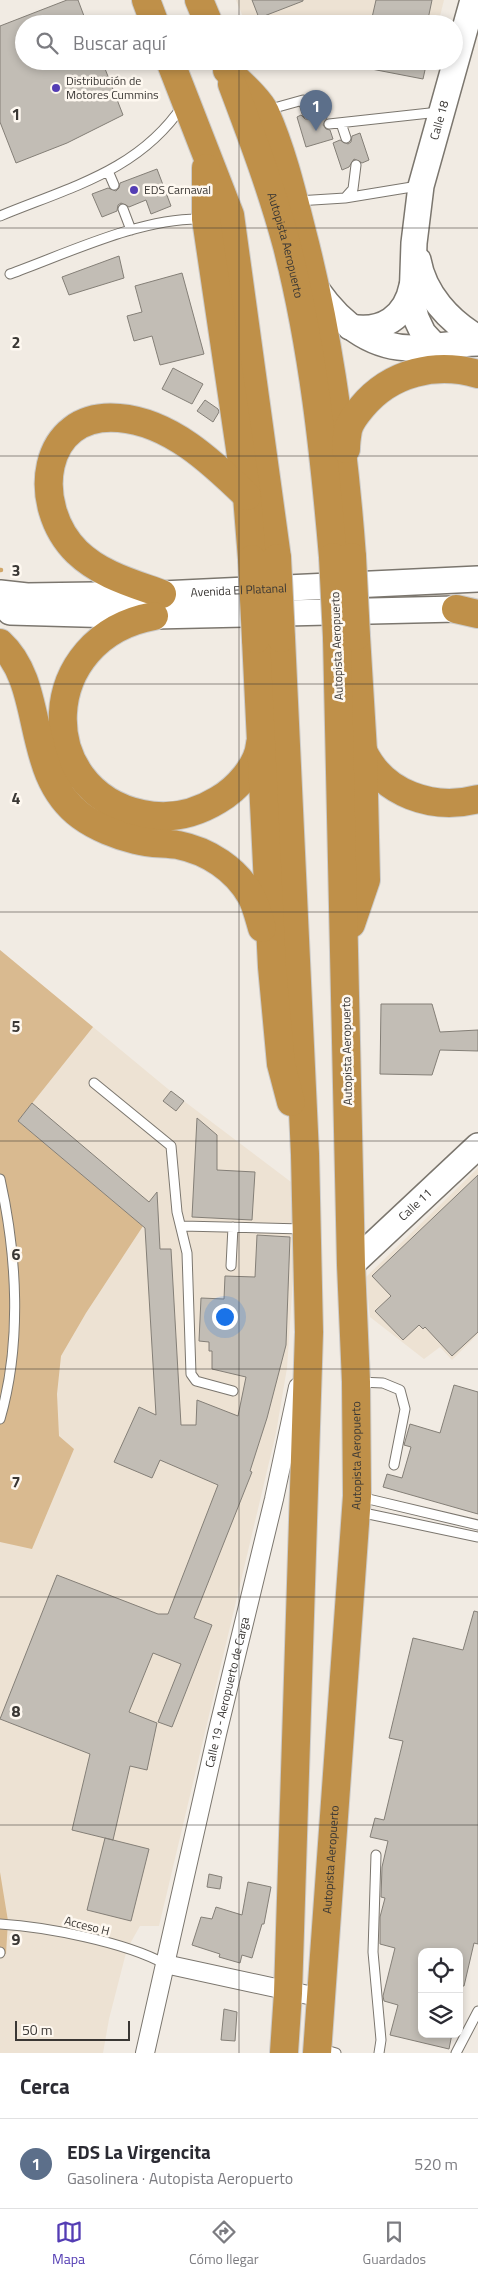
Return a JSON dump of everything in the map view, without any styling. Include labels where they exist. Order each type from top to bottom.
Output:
[{"type":"highway","points":[[146,0],[152,15]]},
{"type":"highway","points":[[200,0],[206,15]]},
{"type":"highway","points":[[174,70],[206,149],[230,215],[264,559],[305,1154],[309,1332],[288,1993],[284,2053]]},
{"type":"highway","name":"Autopista Aeropuerto","points":[[227,70],[266,176],[298,294],[343,557],[347,636],[345,939],[351,1265],[356,1382],[356,1504],[322,1998],[324,2051]]},
{"type":"highway","points":[[229,70],[264,110],[294,201],[317,290],[344,458]]},
{"type":"highway","points":[[206,149],[206,219],[247,496],[264,559]]},
{"type":"highway","points":[[343,557],[344,458],[348,428],[356,415],[377,392],[404,376],[434,369],[449,368],[478,374]]},
{"type":"highway","points":[[247,496],[195,449],[140,421],[99,418],[81,425],[65,436],[54,453],[48,472],[50,507],[57,522],[77,551],[96,566],[158,605],[104,636],[87,651],[70,677],[66,692],[63,722],[70,752],[85,779],[108,800],[136,812],[167,816],[197,811],[224,796],[246,774],[260,747],[269,639]]},
{"type":"highway","points":[[345,939],[366,880],[363,751],[347,636]]},
{"type":"highway","points":[[0,643],[13,658],[23,679],[46,768],[59,795],[81,816],[106,829],[136,840],[180,846],[214,859],[232,870],[252,897],[272,967]]},
{"type":"highway","points":[[261,732],[272,967],[281,1064],[305,1154]]},
{"type":"highway","points":[[363,751],[368,763],[377,773],[394,787],[412,797],[439,803],[467,802],[478,799]]},
{"type":"main road","name":"Calle 18","points":[[463,36],[473,0]]},
{"type":"main road","name":"Calle 18","points":[[434,346],[423,333],[416,318],[412,302],[414,242],[421,186],[454,70]]},
{"type":"main road","name":"Calle 18","points":[[414,242],[419,268],[430,292],[445,313],[478,338]]},
{"type":"main road","points":[[349,327],[370,329],[391,321],[406,306],[412,286]]},
{"type":"main road","points":[[317,290],[331,310],[349,327],[368,338],[389,345],[412,348],[478,343]]},
{"type":"main road","name":"Avenida El Platanal","points":[[0,610],[21,613],[158,605],[478,579]]},
{"type":"main road","name":"Avenida El Platanal","points":[[0,593],[158,605],[467,611]]},
{"type":"main road","name":"Calle 11","points":[[351,1265],[478,1146]]},
{"type":"street","name":"Calle 19 - Aeropuerto de Carga","points":[[145,2053],[217,1734],[274,1499],[309,1332]]},
{"type":"street","points":[[165,1964],[288,1993],[322,1998]]},
{"type":"lane","points":[[264,110],[303,100],[308,113]]},
{"type":"lane","points":[[0,216],[108,171],[132,158],[153,142],[171,123],[186,101]]},
{"type":"lane","points":[[328,124],[442,112]]},
{"type":"lane","points":[[341,123],[346,138]]},
{"type":"lane","points":[[344,198],[353,188],[356,165]]},
{"type":"lane","points":[[108,171],[114,186]]},
{"type":"lane","points":[[294,201],[344,198],[421,186]]},
{"type":"lane","points":[[122,209],[131,230]]},
{"type":"lane","points":[[10,274],[158,222],[185,218],[206,219]]},
{"type":"lane","points":[[94,1083],[171,1146],[177,1212],[182,1226],[187,1253],[192,1378],[233,1390]]},
{"type":"lane","points":[[0,1179],[10,1224],[14,1292],[8,1391],[0,1419]]},
{"type":"lane","points":[[182,1226],[306,1229]]},
{"type":"lane","points":[[231,1266],[233,1228]]},
{"type":"lane","points":[[356,1382],[383,1383],[400,1390],[405,1409],[394,1464]]},
{"type":"lane","points":[[356,1504],[478,1525]]},
{"type":"lane","points":[[356,1504],[478,1537]]},
{"type":"lane","points":[[376,1855],[372,1928],[381,2040],[379,2053]]},
{"type":"lane","name":"Acceso H","points":[[0,1924],[34,1926],[127,1949],[152,1957],[165,1964]]},
{"type":"lane","points":[[456,2053],[478,2011]]},
{"type":"shaded area","points":[[236,0],[444,0],[440,15],[242,15]]},
{"type":"shaded area","points":[[0,950],[168,1089],[299,1188],[287,1368],[276,1433],[159,1926],[140,1926],[127,1949],[109,2019],[103,2053],[0,2053]]},
{"type":"shaded area","points":[[0,950],[93,1027],[18,1121],[143,1226],[86,1313],[61,1356],[57,1394],[59,1436],[74,1449],[32,1549],[0,1542]]},
{"type":"shaded area","points":[[478,1168],[478,1334],[452,1360],[440,1347],[424,1359],[370,1317],[366,1277]]},
{"type":"shaded area","points":[[0,1872],[8,1921],[6,1954],[0,1953]]},
{"type":"building","name":"Distribución de Motores Cummins","points":[[67,0],[78,0],[84,15],[28,15]]},
{"type":"building","points":[[252,0],[303,0],[267,15],[258,15]]},
{"type":"building","points":[[376,0],[432,0],[429,15],[373,15]]},
{"type":"building","name":"Distribución de Motores Cummins","points":[[15,20],[15,70],[106,70],[123,115],[67,143],[16,163],[0,122],[0,26]]},
{"type":"building","points":[[376,70],[425,70],[423,79]]},
{"type":"building","points":[[324,108],[327,118],[323,125],[326,129],[330,130],[333,139],[306,147],[297,117],[301,115],[305,119],[309,119],[313,112]]},
{"type":"building","points":[[360,133],[369,160],[362,163],[354,159],[349,167],[342,170],[333,143],[340,140],[348,144],[351,142],[352,136]]},
{"type":"building","name":"EDS Carnaval","points":[[157,169],[171,206],[151,214],[146,200],[129,207],[121,203],[118,205],[117,211],[102,217],[92,194],[108,188],[116,191],[120,183]]},
{"type":"building","points":[[119,256],[124,278],[69,295],[62,277]]},
{"type":"building","points":[[182,273],[204,354],[160,365],[152,336],[134,341],[127,316],[142,312],[135,286]]},
{"type":"building","points":[[173,368],[203,384],[192,404],[162,389]]},
{"type":"building","points":[[205,400],[218,409],[219,412],[213,422],[197,411]]},
{"type":"building","points":[[381,1004],[432,1004],[440,1032],[478,1030],[478,1051],[440,1050],[432,1075],[380,1074]]},
{"type":"building","points":[[171,1091],[184,1101],[176,1111],[163,1101]]},
{"type":"building","points":[[32,1103],[149,1202],[157,1192],[160,1249],[171,1249],[181,1425],[196,1425],[197,1400],[238,1416],[246,1377],[212,1369],[212,1351],[209,1351],[209,1342],[199,1341],[201,1298],[224,1299],[225,1276],[255,1277],[257,1235],[290,1237],[286,1345],[267,1418],[250,1471],[252,1472],[194,1618],[212,1625],[172,1727],[158,1722],[181,1664],[153,1653],[129,1712],[157,1723],[147,1770],[130,1766],[113,1840],[72,1830],[90,1754],[0,1719],[57,1575],[158,1614],[168,1614],[218,1485],[160,1460],[152,1478],[114,1462],[139,1407],[156,1415],[145,1228],[18,1121]]},
{"type":"building","points":[[197,1118],[217,1135],[217,1170],[255,1172],[252,1220],[192,1217]]},
{"type":"building","points":[[478,1175],[478,1332],[452,1356],[425,1327],[423,1329],[419,1325],[403,1340],[375,1311],[391,1296],[372,1276]]},
{"type":"building","points":[[454,1385],[478,1392],[478,1514],[383,1487],[387,1474],[402,1478],[411,1447],[404,1445],[410,1424],[440,1433]]},
{"type":"building","points":[[474,1611],[478,1612],[478,1944],[474,1943],[464,1986],[463,1948],[418,1948],[418,2038],[451,2038],[449,2049],[390,2035],[398,2005],[384,2001],[383,1996],[395,1948],[380,1944],[380,1917],[385,1898],[381,1897],[382,1867],[388,1841],[370,1837],[375,1818],[384,1820],[403,1741],[389,1738],[413,1638],[463,1650]]},
{"type":"building","points":[[105,1838],[149,1849],[131,1921],[87,1910]]},
{"type":"building","points":[[209,1874],[222,1877],[220,1889],[207,1887]]},
{"type":"building","points":[[248,1882],[271,1887],[264,1924],[262,1924],[252,1958],[242,1955],[240,1963],[219,1957],[220,1954],[192,1945],[201,1917],[212,1919],[216,1907],[242,1915]]},
{"type":"building","points":[[224,2009],[237,2012],[235,2041],[221,2040]]},
{"type":"place","name":"Distribución de Motores Cummins","points":[[56,88]]},
{"type":"place","name":"EDS La Virgencita","points":[[316,131]]},
{"type":"place","name":"EDS Carnaval","points":[[134,190]]}]
